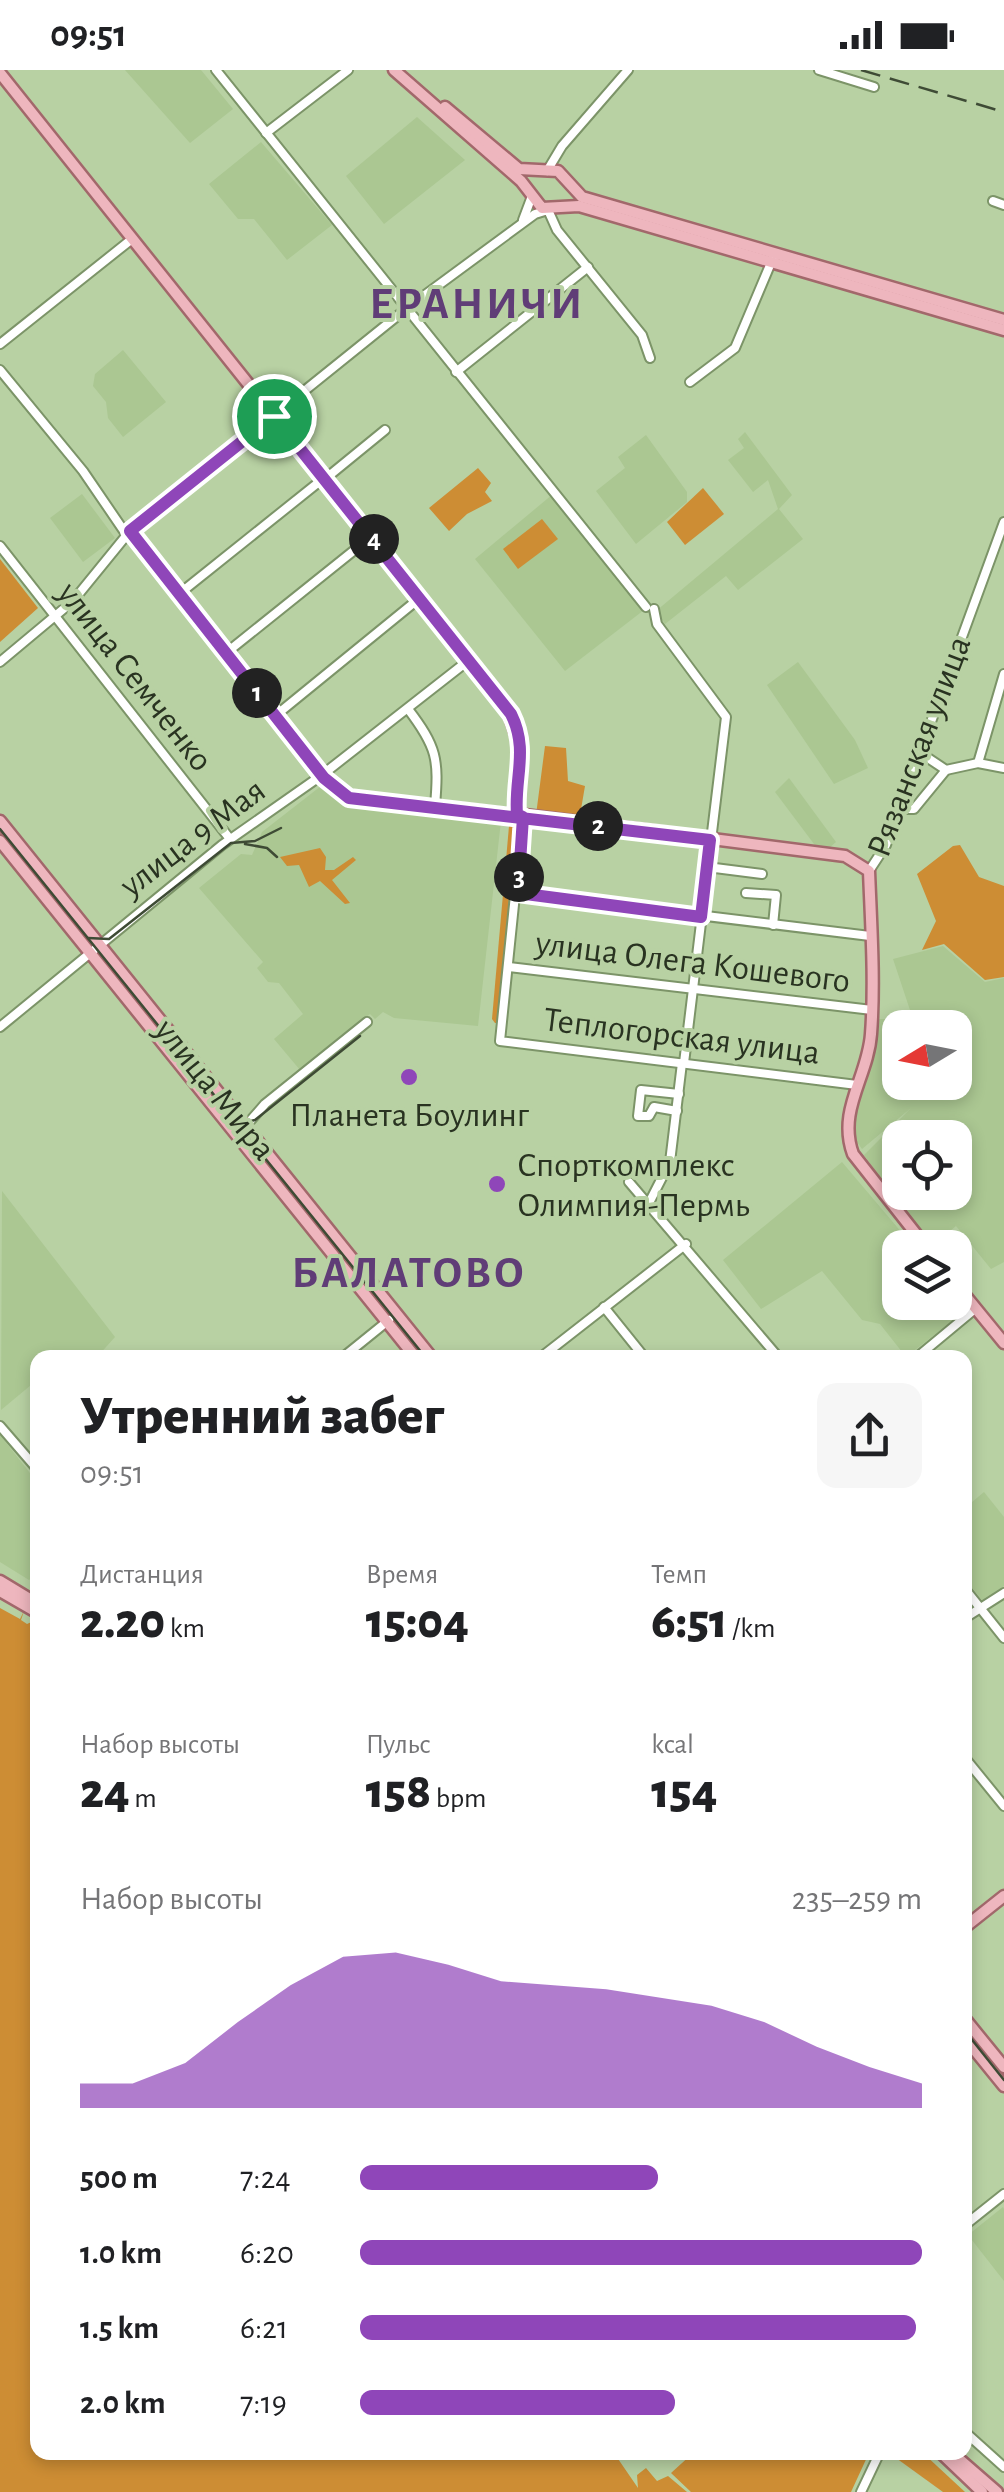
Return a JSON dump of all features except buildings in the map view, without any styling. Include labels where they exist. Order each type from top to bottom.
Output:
[{"type":"main road","points":[[394,70],[521,181],[548,210],[579,206],[696,234]]},
{"type":"main road","points":[[403,70],[510,163],[568,180],[582,197],[984,319],[1004,330]]},
{"type":"main road","points":[[0,73],[511,714],[519,734],[522,763],[520,816],[845,856],[869,871]]},
{"type":"main road","points":[[532,196],[532,182],[544,172]]},
{"type":"main road","points":[[563,206],[570,196],[568,180]]},
{"type":"main road","points":[[984,319],[1004,320]]},
{"type":"main road","name":"улица Мира","points":[[0,821],[239,1138],[424,1350]]},
{"type":"main road","name":"улица Мира","points":[[0,841],[245,1126],[392,1317],[411,1350]]},
{"type":"main road","name":"Рязанская улица","points":[[869,871],[870,1046],[848,1118],[853,1154],[912,1230]]},
{"type":"main road","points":[[972,1304],[1004,1343]]},
{"type":"main road","points":[[0,1582],[30,1604]]},
{"type":"main road","points":[[0,1591],[30,1605]]},
{"type":"main road","points":[[972,1921],[1004,1896]]},
{"type":"main road","points":[[972,2028],[1004,2067]]},
{"type":"main road","points":[[972,2047],[1004,2086]]},
{"type":"main road","points":[[948,2460],[982,2492]]},
{"type":"main road","points":[[960,2460],[997,2492]]},
{"type":"street","points":[[216,70],[650,608],[726,716],[670,1162],[650,1201]]},
{"type":"street","points":[[266,133],[348,70]]},
{"type":"street","points":[[544,172],[628,70]]},
{"type":"street","points":[[819,70],[874,86]]},
{"type":"street","points":[[558,152],[568,180]]},
{"type":"street","points":[[524,220],[532,196]]},
{"type":"street","points":[[992,201],[1004,204]]},
{"type":"street","points":[[554,226],[563,206]]},
{"type":"street","points":[[0,662],[73,601],[128,532],[406,308],[524,220],[548,210],[554,226],[642,335],[650,358]]},
{"type":"street","points":[[0,344],[132,239]]},
{"type":"street","points":[[690,382],[735,348],[773,257]]},
{"type":"street","points":[[456,372],[588,266]]},
{"type":"street","points":[[0,370],[322,775],[349,798],[520,816],[518,893],[509,967]]},
{"type":"street","points":[[180,594],[384,430]]},
{"type":"street","name":"Рязанская улица","points":[[869,871],[878,863],[899,809],[1004,522]]},
{"type":"street","points":[[226,654],[372,536]]},
{"type":"street","name":"улица Семченко","points":[[0,546],[230,840]]},
{"type":"street","points":[[276,716],[420,598]]},
{"type":"street","name":"улица 9 Мая","points":[[0,1027],[230,840],[322,775],[470,660]]},
{"type":"street","points":[[978,762],[1004,674]]},
{"type":"street","points":[[408,709],[434,746],[438,765],[435,806]]},
{"type":"street","points":[[919,752],[946,770]]},
{"type":"street","points":[[899,809],[914,809],[946,770],[978,762],[1004,768]]},
{"type":"street","points":[[707,867],[762,874]]},
{"type":"street","points":[[518,893],[870,936]]},
{"type":"street","points":[[746,893],[776,895],[773,925]]},
{"type":"street","name":"улица Олега Кошевого","points":[[509,967],[872,1010]]},
{"type":"street","name":"Теплогорская улица","points":[[509,967],[500,1042],[857,1085]]},
{"type":"street","points":[[239,1138],[245,1126],[367,1022]]},
{"type":"street","points":[[676,1111],[654,1108],[649,1116],[638,1116],[641,1090],[678,1094]]},
{"type":"street","points":[[629,1182],[650,1201],[772,1350]]},
{"type":"street","points":[[550,1350],[686,1244]]},
{"type":"street","points":[[604,1307],[639,1350]]},
{"type":"street","points":[[925,1350],[975,1308]]},
{"type":"street","points":[[352,1350],[392,1317]]},
{"type":"street","points":[[0,1426],[30,1461]]},
{"type":"street","points":[[972,1613],[1004,1593]]},
{"type":"street","points":[[972,1598],[1004,1638]]},
{"type":"street","points":[[972,1767],[1004,1806]]},
{"type":"street","points":[[972,2220],[1004,2194]]},
{"type":"street","points":[[972,2438],[1004,2467]]},
{"type":"street","points":[[862,2492],[876,2460]]},
{"type":"shaded area","points":[[125,70],[201,70],[233,109],[190,143]]},
{"type":"shaded area","points":[[417,117],[465,160],[384,224],[346,176]]},
{"type":"shaded area","points":[[261,142],[332,225],[287,260],[254,219],[238,219],[209,184]]},
{"type":"shaded area","points":[[123,350],[166,402],[123,437],[108,418],[106,402],[93,386],[95,374]]},
{"type":"shaded area","points":[[745,432],[792,495],[779,509],[803,539],[738,590],[726,576],[665,624],[656,611],[778,509],[768,480],[753,492],[728,460],[744,448],[738,439]]},
{"type":"shaded area","points":[[646,435],[687,492],[687,502],[636,544],[596,491],[625,468],[618,457]]},
{"type":"shaded area","points":[[478,468],[491,483],[485,492],[492,501],[467,514],[449,531],[429,508]]},
{"type":"shaded area","points":[[703,488],[724,514],[685,545],[667,522]]},
{"type":"shaded area","points":[[82,494],[115,538],[83,562],[50,518]]},
{"type":"shaded area","points":[[553,494],[644,610],[565,671],[475,559]]},
{"type":"shaded area","points":[[542,519],[558,539],[518,569],[503,549]]},
{"type":"shaded area","points":[[0,559],[38,608],[0,642]]},
{"type":"shaded area","points":[[798,662],[855,740],[868,768],[834,784],[767,685]]},
{"type":"shaded area","points":[[545,746],[566,748],[568,781],[585,786],[579,821],[536,815]]},
{"type":"shaded area","points":[[789,778],[836,842],[829,848],[817,848],[775,792]]},
{"type":"shaded area","points":[[321,786],[342,802],[501,821],[478,1026],[394,1018],[383,1012],[375,1019],[370,1014],[300,1070],[274,1039],[303,1014],[279,983],[268,982],[257,968],[263,962],[199,888],[241,854],[252,855],[262,832]]},
{"type":"shaded area","points":[[515,823],[515,878],[499,1023],[495,1023],[492,1019],[509,826]]},
{"type":"shaded area","points":[[960,845],[979,877],[1004,886],[1004,977],[985,980],[944,944],[922,950],[936,921],[917,874],[953,846]]},
{"type":"shaded area","points":[[320,848],[326,857],[325,870],[334,870],[353,857],[356,860],[332,880],[350,903],[345,904],[320,881],[309,887],[299,865],[287,866],[280,857]]},
{"type":"shaded area","points":[[943,946],[985,982],[1004,978],[1004,1262],[991,1269],[972,1246],[972,1230],[959,1230],[956,1226],[951,1230],[919,1230],[904,1210],[972,1210],[972,1120],[899,1120],[911,1108],[897,1120],[882,1120],[882,1132],[862,1149],[852,1135],[875,1019],[882,1019],[882,1100],[972,1100],[972,1010],[910,1010],[893,959]]},
{"type":"shaded area","points":[[882,1137],[882,1180],[864,1155]]},
{"type":"shaded area","points":[[842,1162],[900,1230],[882,1230],[882,1320],[953,1320],[915,1350],[900,1350],[880,1324],[862,1320],[822,1271],[761,1309],[723,1260]]},
{"type":"shaded area","points":[[2,1191],[115,1337],[103,1350],[30,1350],[30,1386],[1,1410]]},
{"type":"shaded area","points":[[0,1435],[30,1473],[30,1579],[0,1562]]},
{"type":"shaded area","points":[[984,1492],[1004,1517],[1004,1586],[982,1600],[972,1588],[972,1502]]},
{"type":"shaded area","points":[[0,1608],[20,1619],[24,1611],[21,1620],[30,1623],[30,2460],[619,2460],[638,2488],[637,2475],[646,2468],[657,2481],[668,2476],[687,2492],[0,2492]]},
{"type":"shaded area","points":[[1003,2207],[1004,2281],[972,2240],[972,2232]]},
{"type":"shaded area","points":[[685,2460],[866,2460],[851,2492],[691,2492],[671,2473]]},
{"type":"shaded area","points":[[899,2460],[931,2460],[965,2492],[943,2492]]},
{"type":"tram line","points":[[88,938],[109,939],[231,843],[255,841],[281,828]]},
{"type":"tram line","points":[[0,829],[420,1350]]},
{"type":"tram line","points":[[245,844],[267,848],[277,857]]},
{"type":"tram line","points":[[230,1119],[243,1123],[255,1120],[360,1036]]},
{"type":"tram line","points":[[972,2040],[1004,2080]]},
{"type":"railway","points":[[861,70],[1004,112]]},
{"type":"place","name":"Планета Боулинг","points":[[409,1077]]},
{"type":"place","name":"Спорткомплекс Олимпия-Пермь","points":[[497,1184]]},
{"type":"district","name":"ЕРАНИЧИ","points":[[477,302]]},
{"type":"district","name":"БАЛАТОВО","points":[[409,1271]]},
{"type":"route","points":[[274,416],[130,531],[324,778],[349,798],[517,814],[710,840],[701,917],[518,893],[524,840],[523,817],[517,814],[516,803],[522,752],[511,714],[274,416]]}]
